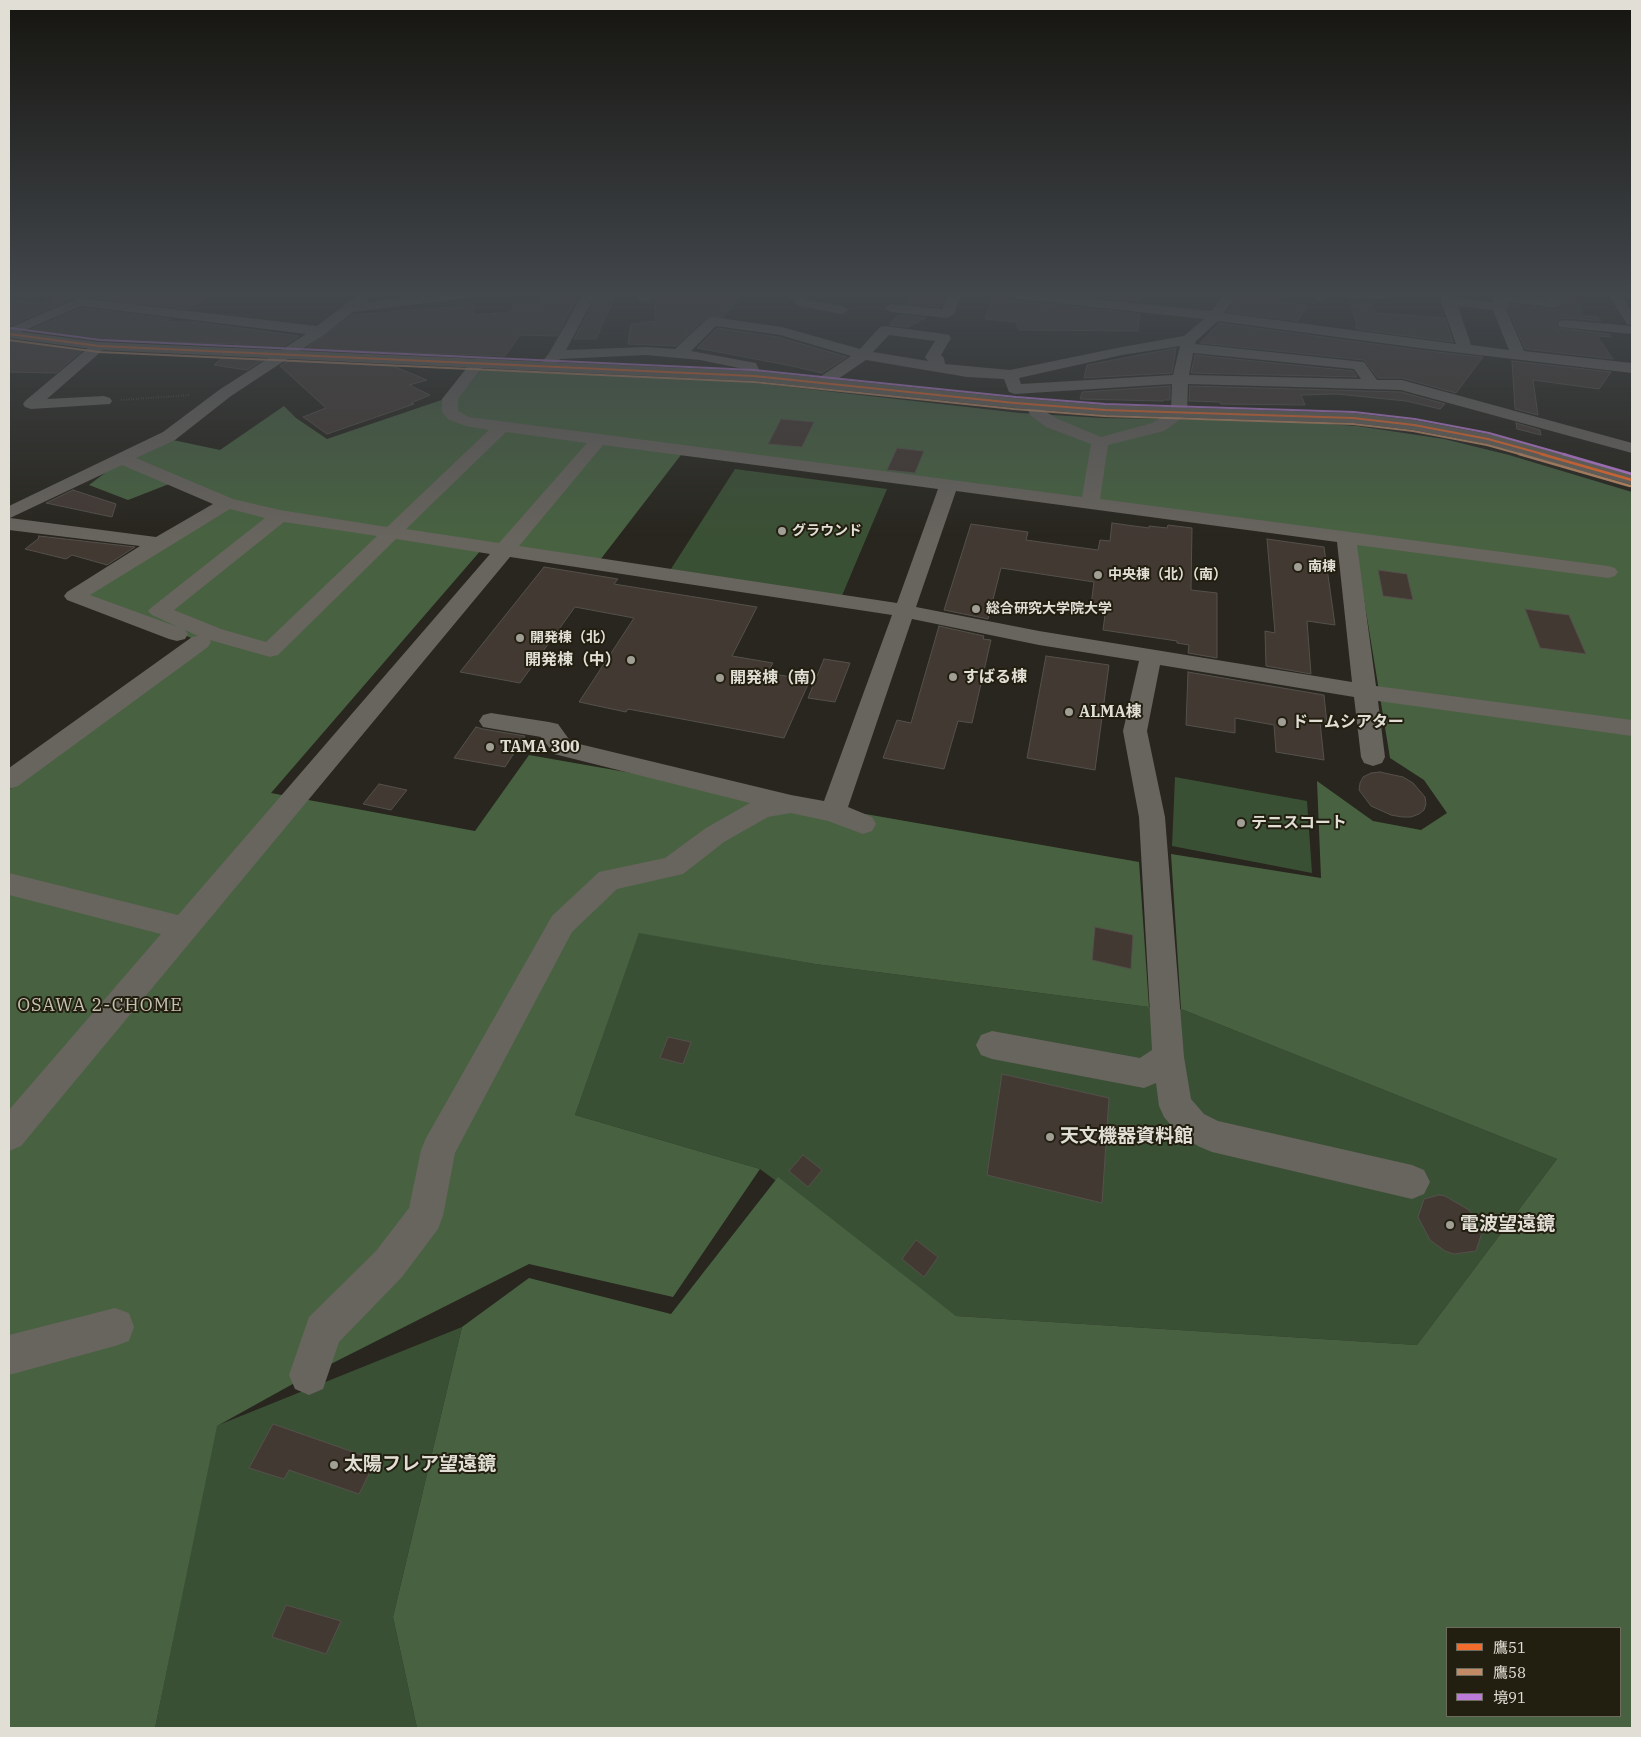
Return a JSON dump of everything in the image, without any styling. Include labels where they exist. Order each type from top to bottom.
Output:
[{"type":"main road","points":[[741,375],[823,382],[1013,389],[1034,405],[1179,413],[1335,416],[1414,425],[1488,439],[1632,480]]},
{"type":"street","points":[[65,375],[31,404],[104,401]]},
{"type":"street","points":[[13,508],[169,436],[225,393],[253,375]]},
{"type":"street","points":[[469,375],[450,399],[450,412],[460,420],[599,440],[1608,572]]},
{"type":"street","points":[[823,382],[833,375]]},
{"type":"street","points":[[962,375],[1013,389],[1180,379],[1402,385],[1629,445]]},
{"type":"street","points":[[1013,389],[1053,375]]},
{"type":"street","points":[[1034,405],[1036,412],[1052,423],[1100,442],[1158,427],[1179,413],[1181,375]]},
{"type":"street","points":[[1366,375],[1371,383]]},
{"type":"street","points":[[280,516],[159,612],[213,634],[270,650],[502,427]]},
{"type":"street","points":[[9,1135],[599,440]]},
{"type":"street","points":[[1090,504],[1100,442]]},
{"type":"street","points":[[122,459],[227,503],[280,516],[905,611],[1038,638],[1366,692],[1632,728]]},
{"type":"street","points":[[833,812],[949,485]]},
{"type":"street","points":[[9,780],[200,642],[74,596],[227,503]]},
{"type":"street","points":[[9,524],[159,543]]},
{"type":"street","points":[[1346,538],[1373,757]]},
{"type":"street","points":[[1151,656],[1135,731],[1152,817],[1168,1058],[1176,1106],[1192,1125],[1212,1136],[1412,1182]]},
{"type":"street","points":[[492,721],[548,730],[563,748],[791,804],[833,812],[863,824]]},
{"type":"street","points":[[309,1375],[323,1332],[389,1264],[425,1216],[438,1150],[562,924],[609,880],[673,867],[715,835],[762,808],[791,804]]},
{"type":"street","points":[[9,884],[184,928]]},
{"type":"street","points":[[992,1045],[1144,1073],[1168,1058]]},
{"type":"street","points":[[9,1355],[115,1327]]},
{"type":"path","points":[[104,401],[225,393]]},
{"type":"green space","points":[[477,375],[599,375],[737,381],[1020,413],[1102,418],[1286,421],[1357,426],[1444,439],[1509,455],[1632,492],[1632,1728],[417,1728],[393,1617],[462,1327],[529,1278],[671,1314],[778,1177],[956,1316],[1417,1345],[1557,1159],[1181,1009],[1171,854],[1321,878],[1317,781],[1373,821],[1421,830],[1447,813],[1424,780],[1390,758],[1354,538],[684,451],[600,560],[488,542],[271,793],[475,831],[529,755],[1139,862],[1149,1007],[815,964],[639,933],[575,1115],[760,1169],[673,1297],[529,1264],[309,1375],[217,1426],[155,1728],[9,1728],[9,790],[204,643],[86,596],[227,499],[169,484],[128,500],[89,485],[109,470],[168,439],[220,450],[284,406],[296,418],[327,439],[462,393]]},
{"type":"green space","name":"グラウンド","points":[[735,469],[887,489],[841,598],[669,572]]},
{"type":"green space","name":"テニスコート","points":[[1175,777],[1307,801],[1312,873],[1172,846]]},
{"type":"green space","points":[[639,932],[815,964],[1149,1007],[1181,1009],[1557,1159],[1417,1345],[956,1316],[760,1169],[575,1115]]},
{"type":"green space","points":[[462,1327],[393,1617],[417,1728],[155,1728],[216,1426]]},
{"type":"building","points":[[290,375],[415,375],[427,380],[409,385],[430,395],[411,403],[414,404],[327,434],[303,417],[326,408]]},
{"type":"building","points":[[1085,375],[1136,375],[1084,378]]},
{"type":"building","points":[[1276,375],[1356,375],[1357,377]]},
{"type":"building","points":[[1376,375],[1469,375],[1456,393],[1402,378],[1378,378]]},
{"type":"building","points":[[1513,375],[1609,375],[1599,389],[1533,380],[1538,415],[1515,409]]},
{"type":"building","points":[[1170,386],[1170,400],[1080,399],[1082,392]]},
{"type":"building","points":[[1190,386],[1401,392],[1445,404],[1440,409],[1406,401],[1337,394],[1301,395],[1305,405],[1221,404],[1220,402],[1189,401]]},
{"type":"building","points":[[781,419],[814,422],[802,447],[768,444]]},
{"type":"building","points":[[1516,423],[1540,430],[1541,435],[1517,429]]},
{"type":"building","points":[[897,448],[924,451],[915,473],[887,470]]},
{"type":"building","points":[[73,490],[116,504],[112,517],[46,503]]},
{"type":"building","points":[[1112,523],[1149,528],[1149,526],[1167,528],[1168,525],[1192,528],[1191,590],[1217,593],[1217,658],[1188,653],[1189,645],[1177,643],[1177,641],[1103,630],[1106,607],[1091,605],[1094,582],[1001,568],[988,619],[944,610],[971,524],[1028,532],[1026,540],[1098,550],[1100,540],[1110,541]]},
{"type":"building","points":[[39,536],[135,547],[107,565],[72,555],[66,559],[25,549],[38,539]]},
{"type":"building","name":"南棟","points":[[1267,539],[1324,547],[1335,625],[1307,621],[1311,674],[1266,666],[1265,631],[1275,633]]},
{"type":"building","points":[[544,567],[618,579],[614,584],[757,607],[732,656],[773,663],[767,673],[810,680],[784,738],[628,709],[626,712],[579,702],[634,618],[575,607],[520,683],[460,672]]},
{"type":"building","points":[[1378,570],[1407,574],[1413,600],[1383,596]]},
{"type":"building","points":[[1525,609],[1569,615],[1586,654],[1540,648]]},
{"type":"building","name":"すばる棟","points":[[939,626],[984,636],[983,639],[991,640],[972,723],[958,721],[944,769],[883,758],[897,720],[911,723]]},
{"type":"building","name":"ALMA棟","points":[[1046,656],[1109,665],[1095,770],[1027,758]]},
{"type":"building","points":[[824,659],[850,663],[835,702],[808,698]]},
{"type":"building","points":[[1188,672],[1324,695],[1327,724],[1320,722],[1324,760],[1276,752],[1274,725],[1235,718],[1235,733],[1186,725]]},
{"type":"building","name":"TAMA 300","points":[[476,727],[525,736],[505,767],[454,758]]},
{"type":"building","points":[[1380,772],[1403,777],[1413,783],[1425,797],[1426,804],[1424,810],[1411,817],[1402,817],[1391,815],[1371,806],[1359,790],[1360,783],[1363,777],[1371,773]]},
{"type":"building","points":[[379,784],[407,790],[391,810],[363,804]]},
{"type":"building","points":[[1095,927],[1133,935],[1131,969],[1092,960]]},
{"type":"building","points":[[668,1037],[691,1042],[683,1064],[660,1058]]},
{"type":"building","name":"天文機器資料館","points":[[1002,1074],[1109,1098],[1102,1203],[987,1175]]},
{"type":"building","points":[[803,1155],[822,1170],[808,1187],[789,1171]]},
{"type":"building","name":"電波望遠鏡","points":[[1439,1195],[1445,1196],[1469,1210],[1482,1232],[1476,1251],[1454,1254],[1445,1251],[1430,1240],[1418,1217],[1424,1199]]},
{"type":"building","points":[[916,1240],[938,1257],[924,1277],[902,1259]]},
{"type":"building","points":[[273,1424],[376,1460],[359,1494],[289,1470],[284,1479],[249,1468]]},
{"type":"building","points":[[286,1605],[341,1621],[326,1654],[272,1637]]},
{"type":"transit line","name":"鷹58","points":[[602,375],[754,382],[1014,409],[1105,416],[1353,424],[1413,431],[1487,445],[1630,486]]},
{"type":"transit line","name":"鷹51","points":[[733,375],[1105,410],[1353,418],[1414,425],[1488,439],[1632,480]]},
{"type":"transit line","name":"境91","points":[[803,375],[1016,397],[1105,404],[1354,412],[1415,419],[1489,433],[1632,474]]},
{"type":"place","name":"グラウンド","points":[[782,531]]},
{"type":"place","name":"南棟","points":[[1298,567]]},
{"type":"place","name":"中央棟（北）（南）","points":[[1098,575]]},
{"type":"place","name":"総合研究大学院大学","points":[[976,609]]},
{"type":"place","name":"開発棟（北）","points":[[520,638]]},
{"type":"place","name":"開発棟（中）","points":[[631,660]]},
{"type":"place","name":"すばる棟","points":[[953,677]]},
{"type":"place","name":"開発棟（南）","points":[[720,678]]},
{"type":"place","name":"ALMA棟","points":[[1069,712]]},
{"type":"place","name":"ドームシアター","points":[[1282,722]]},
{"type":"place","name":"TAMA 300","points":[[490,747]]},
{"type":"place","name":"テニスコート","points":[[1241,823]]},
{"type":"place","name":"天文機器資料館","points":[[1050,1137]]},
{"type":"place","name":"電波望遠鏡","points":[[1450,1225]]},
{"type":"place","name":"太陽フレア望遠鏡","points":[[334,1465]]},
{"type":"district","name":"OSAWA 2-CHOME","points":[[100,1006]]}]
